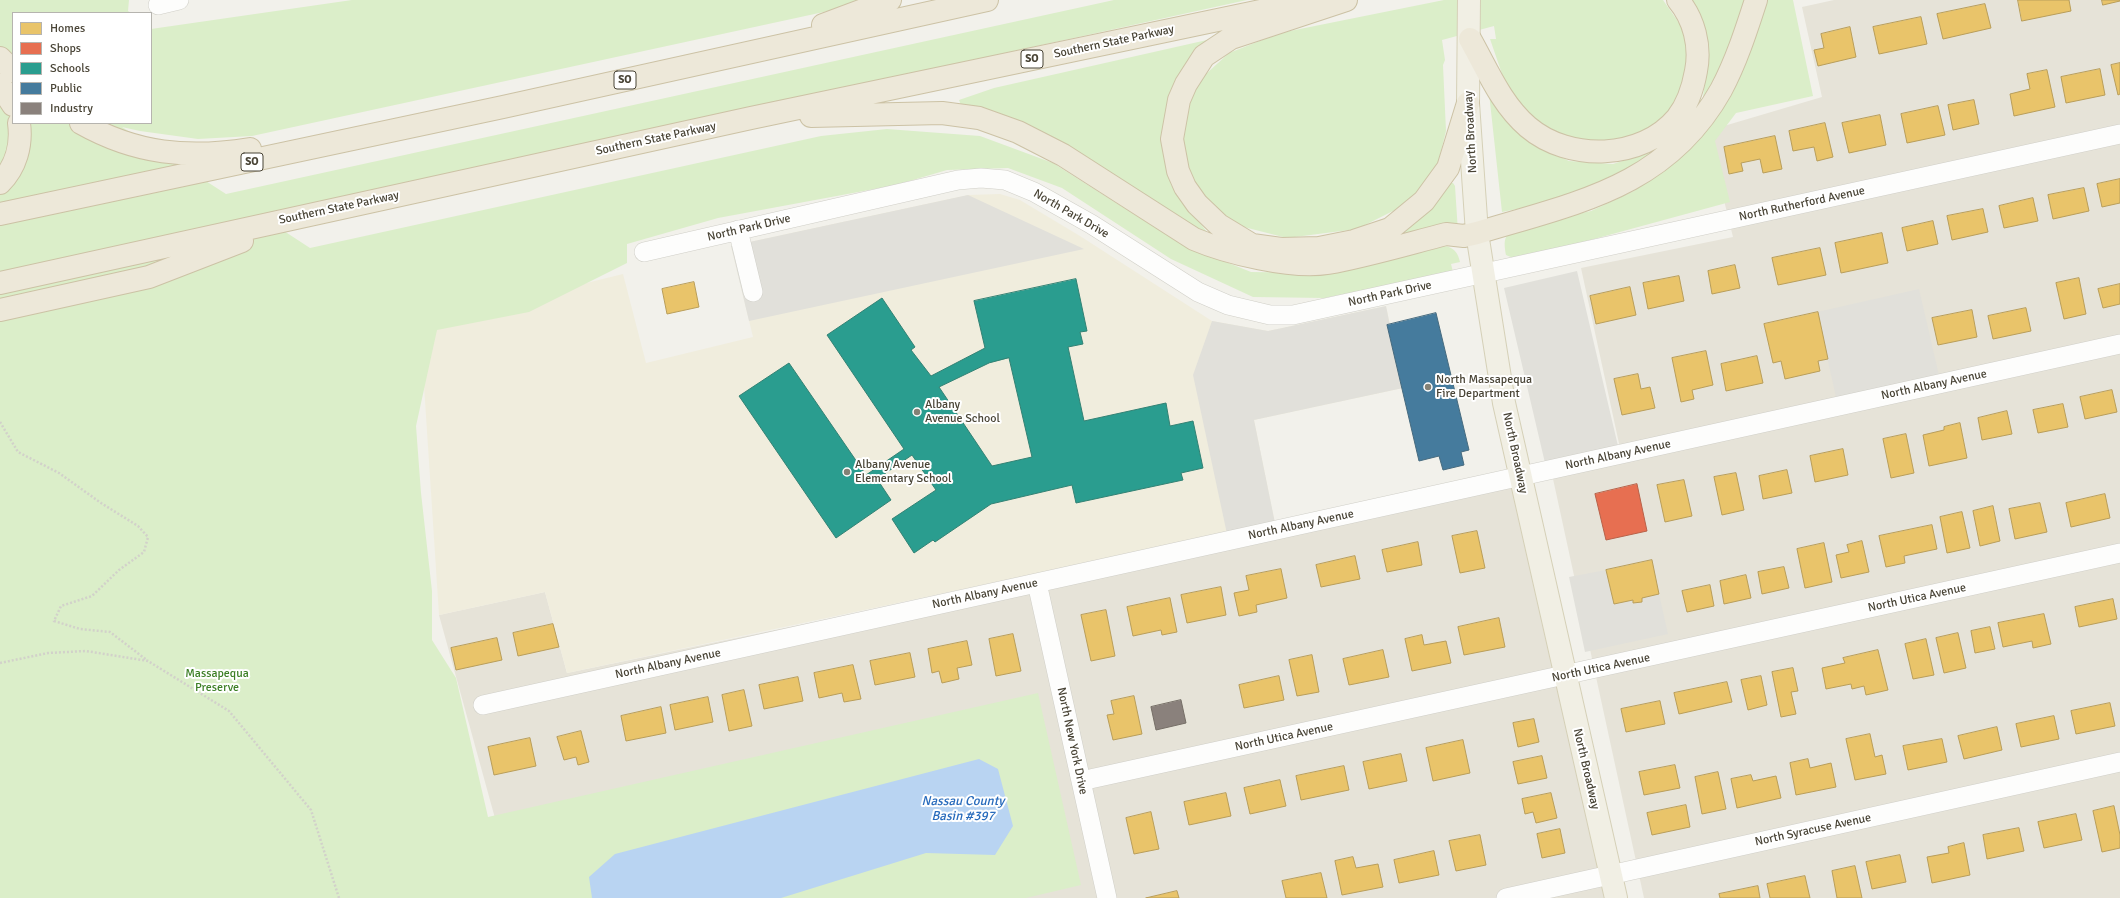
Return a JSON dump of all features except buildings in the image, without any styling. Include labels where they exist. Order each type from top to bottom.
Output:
[{"type":"highway","points":[[748,53],[890,0]]},
{"type":"highway","name":"SO","points":[[0,214],[503,107],[987,0]]},
{"type":"highway","name":"Southern State Parkway","points":[[0,283],[751,118],[1313,0]]},
{"type":"highway","points":[[1346,0],[1231,38],[1204,56],[1186,84],[1179,100],[1172,139],[1178,171],[1185,186],[1197,204],[1219,225],[1252,245],[1281,249],[1319,248],[1354,241],[1390,229],[1424,201],[1448,168],[1468,104]]},
{"type":"highway","points":[[1470,39],[1514,114],[1530,128],[1547,139],[1573,149],[1604,152],[1630,148],[1657,135],[1677,118],[1691,94],[1699,57],[1698,39],[1678,0]]},
{"type":"highway","points":[[751,118],[912,113],[942,113],[979,118],[1018,132],[1063,155],[1194,239],[1216,249],[1281,262],[1326,263],[1446,234],[1464,236],[1477,233],[1595,198],[1628,182],[1652,167],[1678,146],[1697,125],[1720,91],[1737,58],[1756,0]]},
{"type":"highway","points":[[0,58],[12,70]]},
{"type":"highway","points":[[0,85],[12,104]]},
{"type":"highway","points":[[83,124],[118,141],[141,148],[187,154],[212,154],[259,148],[348,128],[503,107]]},
{"type":"highway","points":[[0,183],[5,178],[18,153],[20,138],[19,124]]},
{"type":"highway","points":[[0,310],[149,277],[312,214]]},
{"type":"main road","name":"North Broadway","points":[[1469,0],[1470,39],[1468,104],[1477,233],[1504,403],[1616,898]]},
{"type":"street","points":[[158,5],[179,0]]},
{"type":"street","name":"North Rutherford Avenue","points":[[1484,274],[2120,134]]},
{"type":"street","name":"North Park Drive","points":[[644,252],[958,180],[981,178],[1005,180],[1034,192],[1091,224],[1198,292],[1228,305],[1270,315],[1293,315],[1484,274]]},
{"type":"street","points":[[738,230],[753,292]]},
{"type":"street","name":"North Albany Avenue","points":[[482,705],[2120,344]]},
{"type":"street","name":"North Utica Avenue","points":[[1081,781],[2120,553]]},
{"type":"street","name":"North New York Drive","points":[[1037,583],[1107,898]]},
{"type":"street","name":"North Syracuse Avenue","points":[[1506,898],[2120,762]]},
{"type":"path","points":[[0,422],[18,452],[59,473],[101,503],[138,526],[148,537],[144,552],[119,570],[92,596],[61,606],[54,621],[80,630],[110,632],[148,661],[229,711],[311,810],[339,898]]},
{"type":"path","points":[[0,663],[48,653],[86,651],[148,661]]},
{"type":"shaded area","points":[[1834,0],[2120,0],[2120,898],[1644,898],[1550,465],[1620,448],[1581,268],[1733,237],[1707,131],[1822,97],[1802,7]]},
{"type":"shaded area","name":"Albany Avenue Elementary School","points":[[1000,194],[1020,200],[1080,236],[1212,321],[1268,331],[1386,306],[1403,388],[1254,420],[1275,523],[567,673],[545,592],[439,615],[420,324],[623,274],[646,363],[753,337],[731,246],[968,195]]},
{"type":"shaded area","points":[[968,195],[1084,249],[749,321],[731,246]]},
{"type":"shaded area","points":[[1577,271],[1618,446],[1545,463],[1504,288]]},
{"type":"shaded area","points":[[1919,289],[1941,384],[1838,406],[1817,312]]},
{"type":"shaded area","points":[[1386,306],[1403,388],[1254,420],[1275,523],[1227,534],[1193,375],[1212,321],[1268,331]]},
{"type":"shaded area","points":[[1520,476],[1616,898],[517,898],[439,615],[545,592],[567,673]]},
{"type":"shaded area","points":[[1606,570],[1614,604],[1633,600],[1634,603],[1642,602],[1642,598],[1659,594],[1668,634],[1585,652],[1569,577]]},
{"type":"green space","name":"Massapequa Preserve","points":[[0,0],[129,0],[128,11],[130,12],[12,12],[12,124],[152,124],[152,29],[352,0],[879,0],[252,136],[198,139],[122,127],[226,194],[1114,0],[1247,0],[261,216],[310,248],[821,136],[887,129],[980,136],[1053,163],[1181,244],[1251,272],[1322,273],[1444,246],[1455,251],[1458,256],[1460,262],[1451,264],[1453,272],[1325,298],[1253,297],[1171,259],[1062,188],[1008,168],[947,170],[896,185],[718,218],[627,244],[627,263],[529,312],[437,330],[416,426],[421,493],[432,591],[432,640],[456,678],[488,817],[1038,693],[1081,885],[1026,898],[0,898]]},
{"type":"green space","points":[[1444,0],[1663,0],[1686,33],[1689,74],[1674,111],[1639,139],[1590,147],[1534,127],[1511,100],[1490,39],[1496,39],[1494,26],[1442,40],[1445,60],[1443,65],[1446,131],[1437,167],[1411,202],[1357,229],[1287,238],[1228,223],[1190,185],[1180,135],[1195,84],[1229,53],[1280,33]]},
{"type":"green space","points":[[1688,0],[1746,0],[1709,99],[1656,158],[1586,195],[1502,212],[1489,93],[1504,119],[1534,145],[1569,161],[1613,164],[1654,151],[1677,133],[1703,97],[1708,57]]},
{"type":"green space","points":[[1764,0],[1793,0],[1813,96],[1736,113],[1715,141],[1730,202],[1561,248],[1513,258],[1506,255],[1505,240],[1510,231],[1514,228],[1591,211],[1634,191],[1672,162]]},
{"type":"green space","points":[[1207,40],[1208,47],[1163,136],[1171,185],[1207,232],[1245,250],[1207,240],[962,108],[959,100],[994,88]]},
{"type":"green space","points":[[1449,183],[1453,183],[1455,186],[1458,232],[1364,247]]},
{"type":"water","name":"Nassau County Basin #397","points":[[979,759],[998,769],[1013,826],[995,855],[926,853],[781,898],[592,898],[589,877],[615,854]]},
{"type":"place","name":"North Massapequa Fire Department","points":[[1428,387]]},
{"type":"place","name":"Albany Avenue School","points":[[917,412]]},
{"type":"place","name":"Albany Avenue Elementary School","points":[[847,472]]}]
